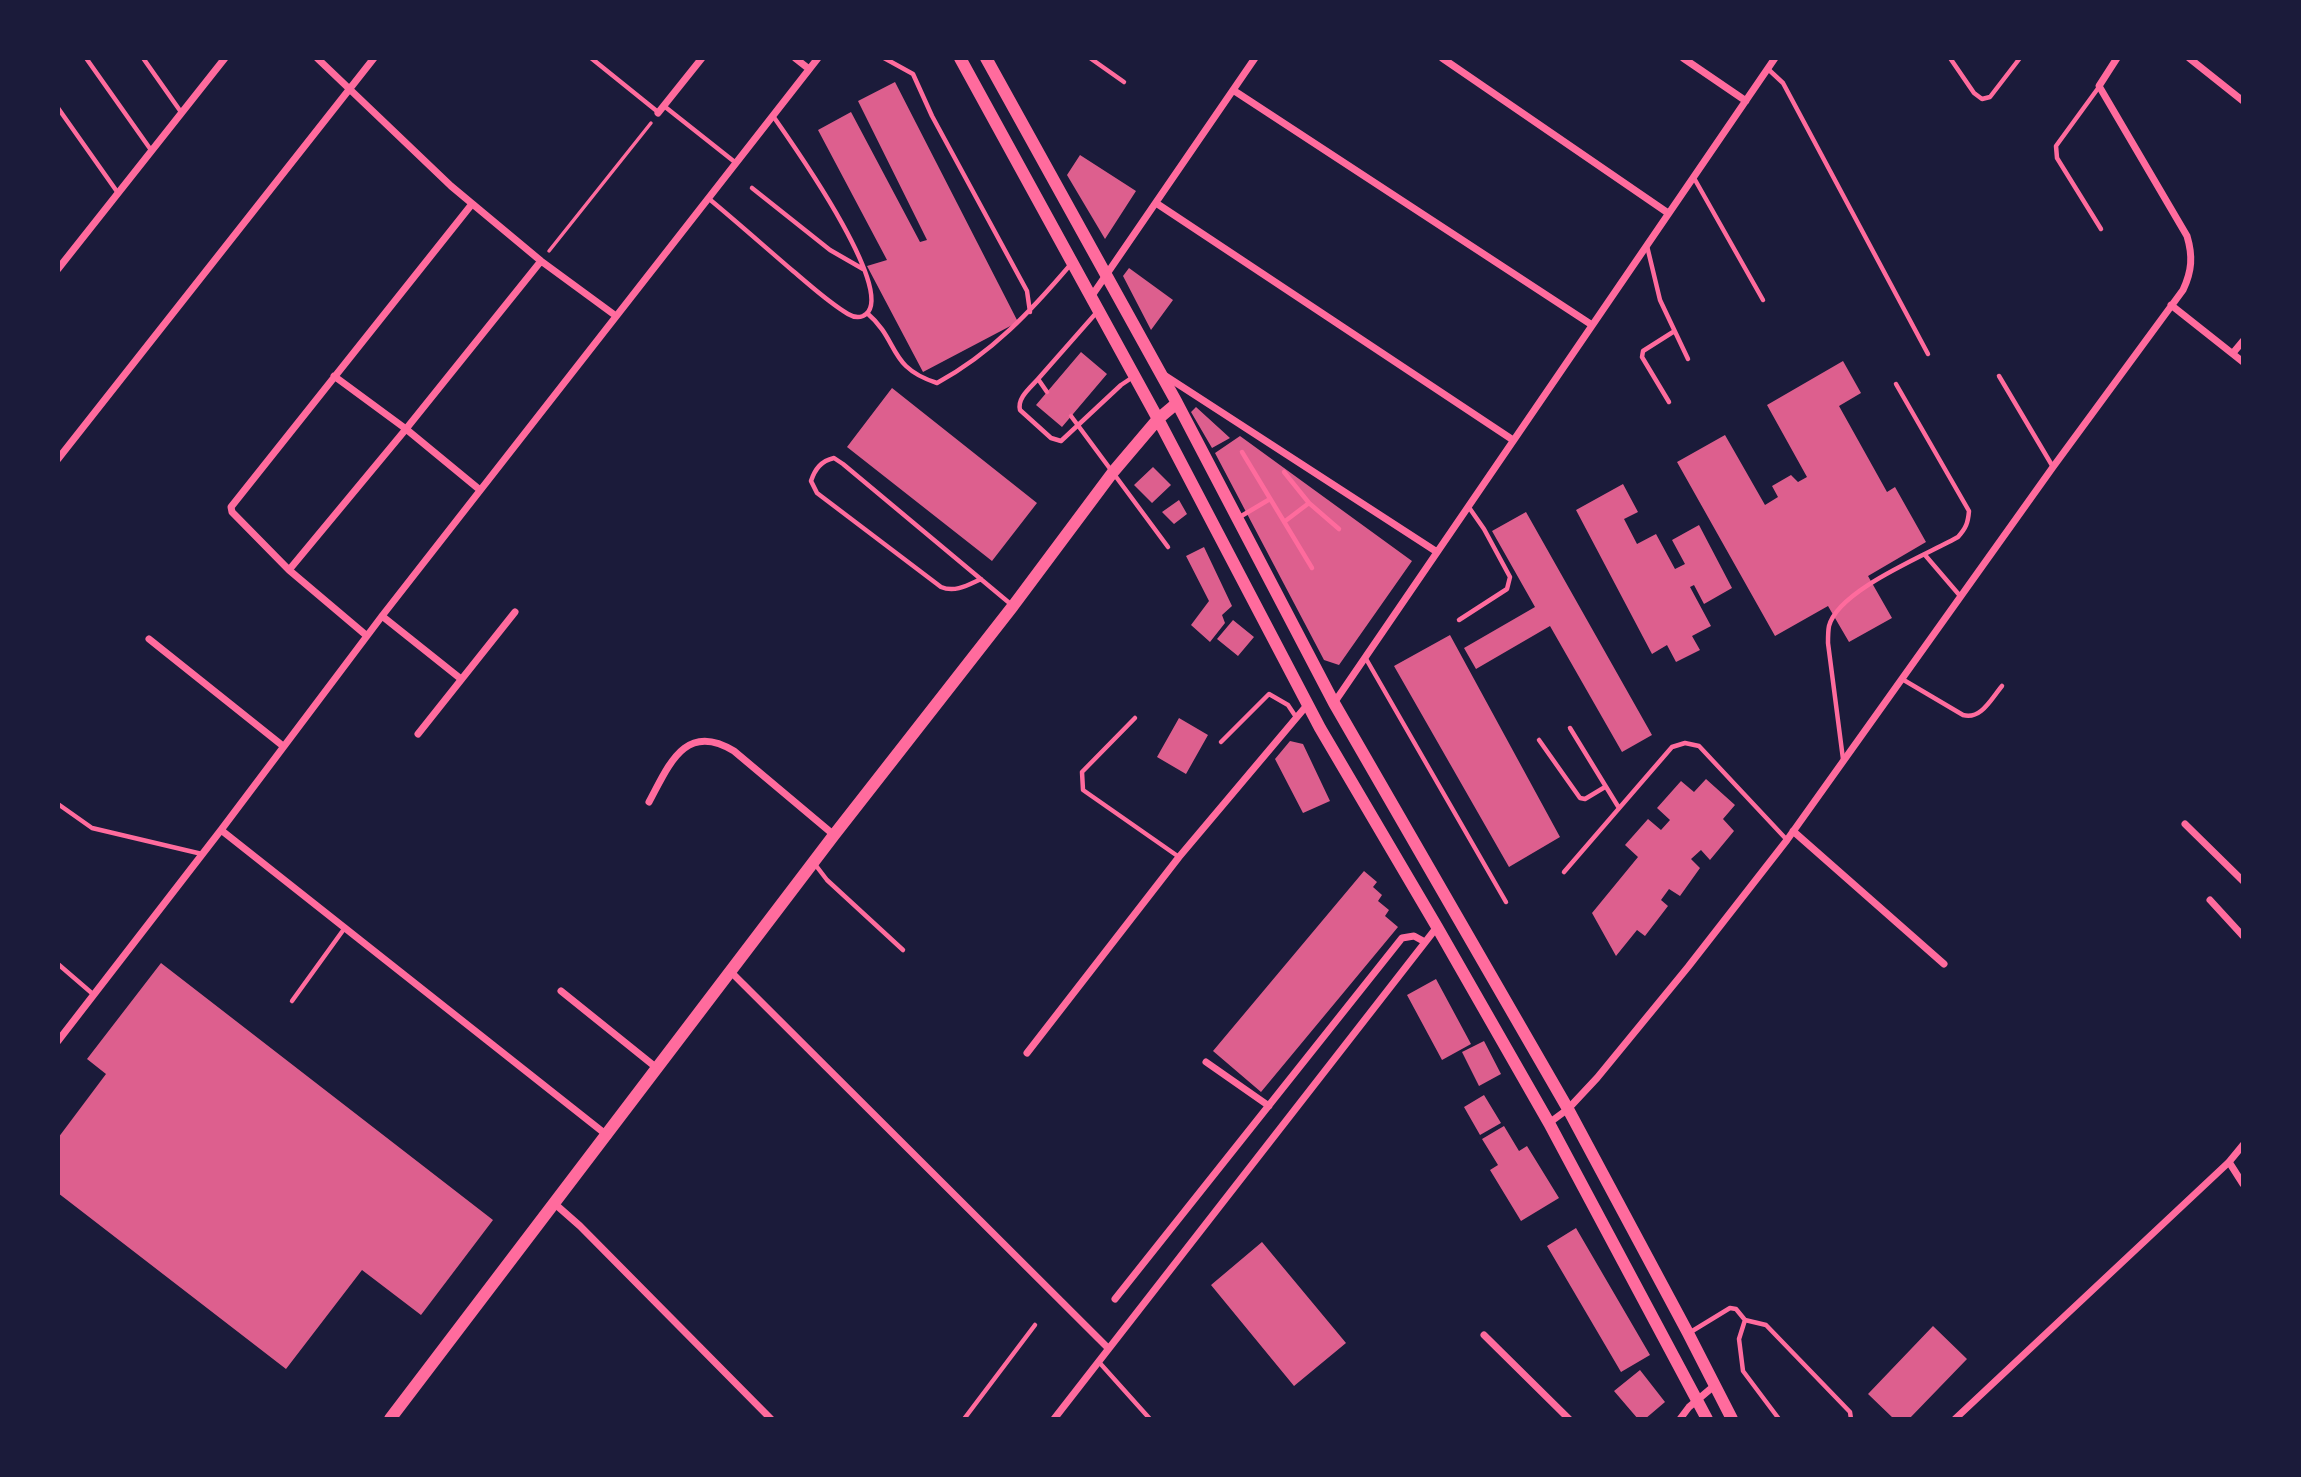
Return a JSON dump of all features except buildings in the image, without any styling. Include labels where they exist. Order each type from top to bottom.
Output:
[{"type":"main road","points":[[960,58],[1158,419],[1308,704],[1549,1123],[1707,1419]]},
{"type":"main road","points":[[986,58],[1177,403],[1334,703],[1567,1109],[1732,1419]]},
{"type":"main road","points":[[390,1419],[1113,472],[1158,419],[1177,403]]},
{"type":"street","points":[[58,269],[225,58]]},
{"type":"street","points":[[317,58],[472,204],[541,261],[616,316]]},
{"type":"street","points":[[58,459],[374,58]]},
{"type":"street","points":[[658,113],[702,58]]},
{"type":"street","points":[[795,58],[809,69]]},
{"type":"street","points":[[58,1041],[222,830],[367,636],[818,58]]},
{"type":"street","points":[[1090,298],[1255,58]]},
{"type":"street","points":[[1442,58],[1668,213]]},
{"type":"street","points":[[1683,58],[1746,101]]},
{"type":"street","points":[[1334,703],[1775,58]]},
{"type":"street","points":[[1549,1123],[1597,1078],[1680,978],[1787,840],[2183,290],[2190,275],[2191,248],[2187,236],[2099,86],[2117,58]]},
{"type":"street","points":[[2189,58],[2243,101]]},
{"type":"street","points":[[1233,90],[1592,325]]},
{"type":"street","points":[[1156,203],[1513,440]]},
{"type":"street","points":[[367,636],[289,569],[232,512],[232,505],[472,204]]},
{"type":"street","points":[[289,569],[541,261]]},
{"type":"street","points":[[2171,305],[2243,362]]},
{"type":"street","points":[[2233,353],[2243,341]]},
{"type":"street","points":[[1160,373],[1437,552]]},
{"type":"street","points":[[334,376],[406,429],[480,490]]},
{"type":"street","points":[[418,734],[515,612]]},
{"type":"street","points":[[382,617],[461,679]]},
{"type":"street","points":[[149,639],[284,746]]},
{"type":"street","points":[[1027,1054],[1179,857],[1308,704]]},
{"type":"street","points":[[649,802],[674,756],[695,742],[717,740],[734,751],[834,835]]},
{"type":"street","points":[[2185,824],[2243,881]]},
{"type":"street","points":[[222,830],[608,1136]]},
{"type":"street","points":[[1793,831],[1944,964]]},
{"type":"street","points":[[2210,900],[2243,936]]},
{"type":"street","points":[[1054,1419],[1437,927]]},
{"type":"street","points":[[1115,1299],[1402,938],[1414,936],[1425,942]]},
{"type":"street","points":[[731,972],[1108,1348]]},
{"type":"street","points":[[561,991],[658,1069]]},
{"type":"street","points":[[1206,1062],[1269,1106]]},
{"type":"street","points":[[1955,1419],[2229,1162],[2243,1145]]},
{"type":"street","points":[[2229,1162],[2243,1184]]},
{"type":"street","points":[[555,1204],[771,1419]]},
{"type":"street","points":[[1484,1335],[1569,1419]]},
{"type":"street","points":[[1679,1419],[1714,1386]]},
{"type":"lane","points":[[86,58],[152,150]]},
{"type":"lane","points":[[143,58],[181,113]]},
{"type":"lane","points":[[591,58],[658,113]]},
{"type":"lane","points":[[884,58],[913,74],[932,116],[1027,291],[1030,312]]},
{"type":"lane","points":[[1090,58],[1124,82]]},
{"type":"lane","points":[[1950,58],[1974,93],[1982,99],[1990,97],[2021,58]]},
{"type":"lane","points":[[1768,68],[1783,83],[1928,354]]},
{"type":"lane","points":[[2099,86],[2056,146],[2057,158],[2101,229]]},
{"type":"lane","points":[[664,106],[736,163]]},
{"type":"lane","points":[[58,108],[118,193]]},
{"type":"lane","points":[[708,198],[850,316],[859,317],[867,313],[872,297],[864,270],[836,213],[773,115]]},
{"type":"lane","points":[[1693,177],[1763,300]]},
{"type":"lane","points":[[752,188],[830,250],[864,270]]},
{"type":"lane","points":[[1647,245],[1660,299],[1673,332],[1688,359]]},
{"type":"lane","points":[[867,313],[876,321],[906,368],[937,383],[975,359],[1030,312],[1072,263]]},
{"type":"lane","points":[[1097,311],[1021,399],[1020,410],[1051,438],[1058,441],[1134,376]]},
{"type":"lane","points":[[1669,402],[1642,357],[1643,351],[1673,332]]},
{"type":"lane","points":[[1999,376],[2053,467]]},
{"type":"lane","points":[[1038,379],[1047,392]]},
{"type":"lane","points":[[1843,759],[1828,643],[1829,626],[1847,599],[1958,537],[1966,529],[1969,511],[1896,384]]},
{"type":"lane","points":[[1071,416],[1168,547]]},
{"type":"lane","points":[[1242,452],[1312,568]]},
{"type":"lane","points":[[981,579],[958,589],[947,590],[941,587],[817,493],[811,481],[814,472],[827,460],[834,458],[843,464],[981,579],[1013,606]]},
{"type":"lane","points":[[1284,472],[1309,503],[1339,529]]},
{"type":"lane","points":[[1237,518],[1270,499]]},
{"type":"lane","points":[[1284,522],[1309,503]]},
{"type":"lane","points":[[1459,620],[1507,589],[1510,578],[1468,506]]},
{"type":"lane","points":[[1925,555],[1962,597]]},
{"type":"lane","points":[[1365,657],[1506,902]]},
{"type":"lane","points":[[1902,679],[1970,717],[1978,715],[2002,686]]},
{"type":"lane","points":[[1220,742],[1269,694],[1289,705],[1296,717]]},
{"type":"lane","points":[[1135,718],[1082,772],[1083,790],[1179,857]]},
{"type":"lane","points":[[1570,728],[1619,808]]},
{"type":"lane","points":[[1539,740],[1580,798],[1585,799],[1605,787]]},
{"type":"lane","points":[[1564,872],[1672,747],[1685,743],[1699,746],[1787,840]]},
{"type":"lane","points":[[58,804],[92,828],[203,854]]},
{"type":"lane","points":[[814,863],[827,880],[903,950]]},
{"type":"lane","points":[[292,1000],[345,928]]},
{"type":"lane","points":[[58,964],[94,995]]},
{"type":"lane","points":[[1688,1334],[1730,1308],[1736,1309],[1745,1320],[1766,1325],[1850,1412],[1851,1419]]},
{"type":"lane","points":[[1745,1320],[1739,1339],[1744,1371],[1774,1416],[1779,1419]]},
{"type":"lane","points":[[964,1419],[1035,1325]]},
{"type":"lane","points":[[1098,1361],[1150,1419]]},
{"type":"path","points":[[541,261],[658,113]]}]
